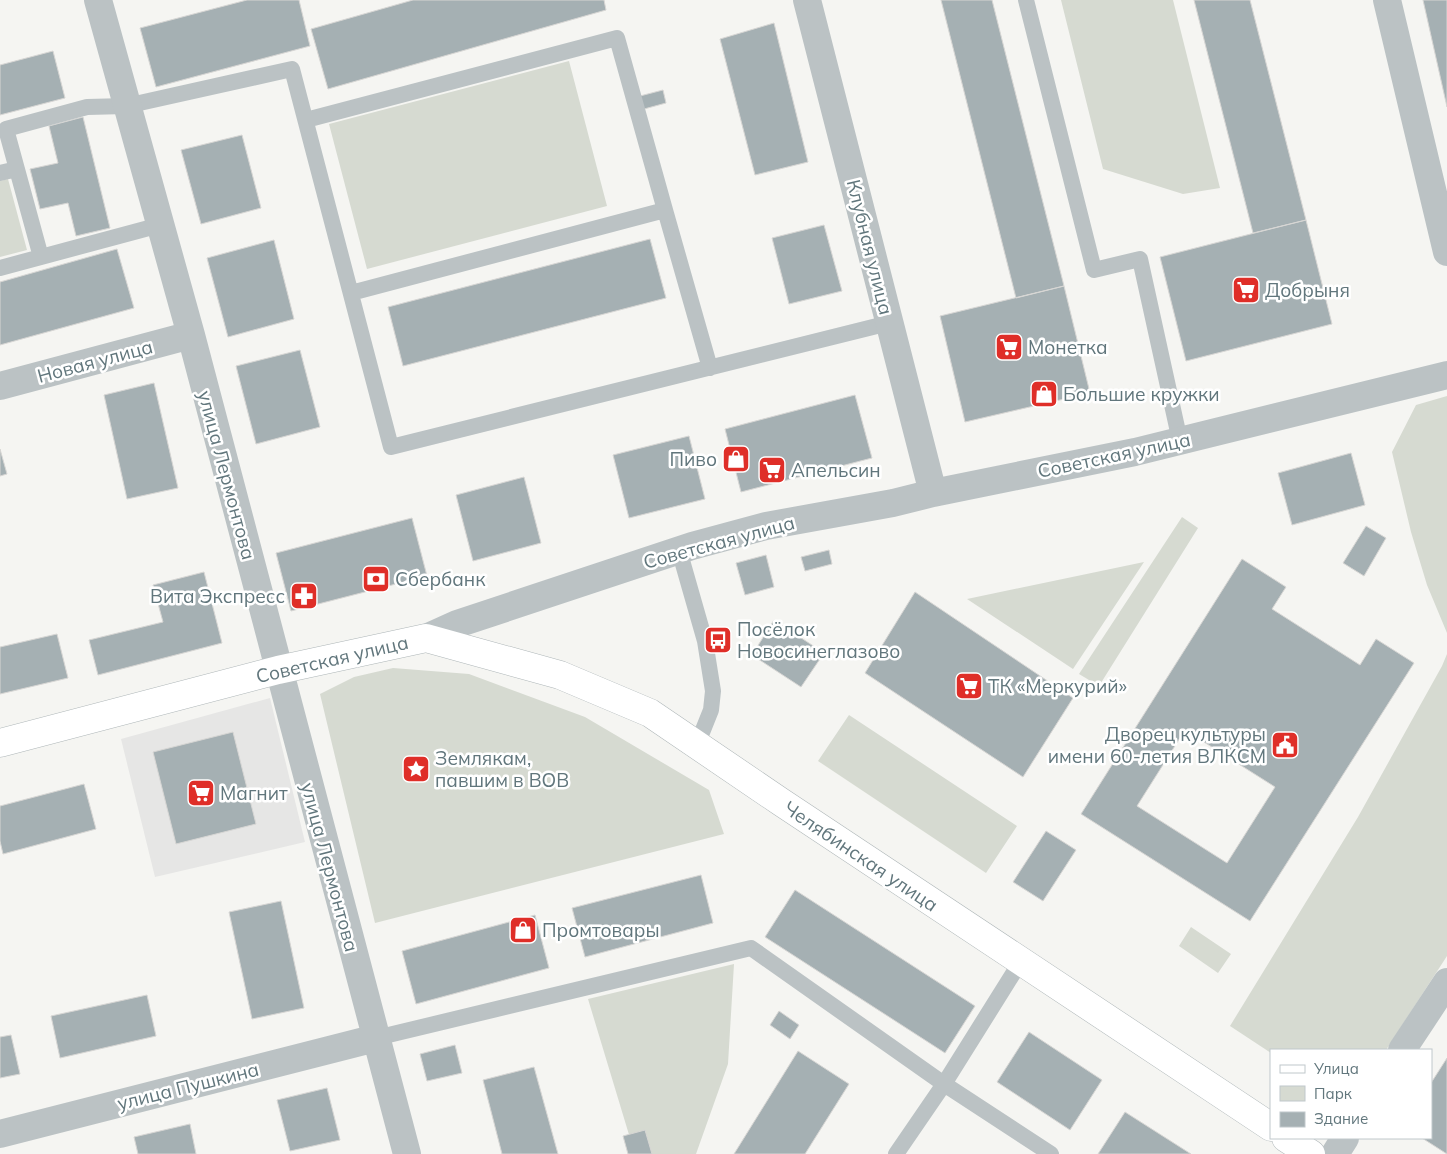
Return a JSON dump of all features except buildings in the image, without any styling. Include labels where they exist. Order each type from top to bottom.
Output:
[{"type":"street","name":"улица Лермонтова","points":[[98,0],[191,335],[407,1154]]},
{"type":"street","name":"Клубная улица","points":[[807,0],[933,493]]},
{"type":"street","points":[[1387,0],[1447,252]]},
{"type":"street","name":"Новая улица","points":[[0,386],[191,335]]},
{"type":"street","name":"Советская улица","points":[[0,743],[278,670],[426,638],[457,624],[679,550],[766,526],[893,503],[933,493],[1135,452],[1447,376]]},
{"type":"street","name":"Челябинская улица","points":[[426,638],[560,675],[650,713],[1270,1126]]},
{"type":"street","points":[[1403,1049],[1447,982]]},
{"type":"street","name":"улица Пушкина","points":[[0,1134],[376,1038]]},
{"type":"street","points":[[1288,1139],[1311,1154]]},
{"type":"street","points":[[1335,1154],[1344,1139]]},
{"type":"lane","points":[[1026,0],[1094,270],[1140,259],[1180,441]]},
{"type":"lane","points":[[306,120],[617,38],[710,368]]},
{"type":"lane","points":[[40,257],[6,129],[86,108],[126,106],[292,69],[391,447],[889,323]]},
{"type":"lane","points":[[0,173],[17,169]]},
{"type":"lane","points":[[350,292],[666,210]]},
{"type":"lane","points":[[0,268],[160,225]]},
{"type":"lane","points":[[679,550],[705,641],[713,691],[711,710],[697,744]]},
{"type":"lane","points":[[376,1038],[751,948],[944,1084],[1051,1154]]},
{"type":"lane","points":[[896,1154],[944,1084],[1021,961]]},
{"type":"shaded area","points":[[270,698],[305,842],[155,877],[121,739]]},
{"type":"green space","points":[[1061,0],[1173,0],[1220,188],[1183,194],[1103,169]]},
{"type":"green space","points":[[569,61],[607,206],[367,269],[329,124]]},
{"type":"green space","points":[[8,179],[27,250],[0,257],[0,181]]},
{"type":"green space","points":[[1447,396],[1447,633],[1427,585],[1411,532],[1392,452],[1416,405]]},
{"type":"green space","points":[[1182,517],[1198,528],[1099,686],[1079,674]]},
{"type":"green space","points":[[1144,562],[1073,669],[967,599]]},
{"type":"green space","points":[[1447,654],[1447,956],[1387,1049],[1270,1049],[1270,1052],[1230,1026],[1358,817]]},
{"type":"green space","points":[[393,668],[469,674],[585,717],[709,790],[724,834],[375,923],[320,694],[354,677]]},
{"type":"green space","points":[[849,715],[1017,826],[986,873],[818,761]]},
{"type":"green space","points":[[1191,927],[1231,954],[1218,973],[1179,946]]},
{"type":"green space","points":[[734,964],[728,1064],[696,1154],[639,1154],[630,1138],[588,999]]},
{"type":"place","name":"Добрыня","points":[[1246,290]]},
{"type":"place","name":"Монетка","points":[[1009,347]]},
{"type":"place","name":"Большие кружки","points":[[1044,394]]},
{"type":"place","name":"Пиво","points":[[736,459]]},
{"type":"place","name":"Апельсин","points":[[772,470]]},
{"type":"place","name":"Сбербанк","points":[[376,579]]},
{"type":"place","name":"Вита Экспресс","points":[[304,596]]},
{"type":"place","name":"Посёлок Новосинеглазово","points":[[718,640]]},
{"type":"place","name":"ТК «Меркурий»","points":[[969,686]]},
{"type":"place","name":"Дворец культуры имени 60-летия ВЛКСМ","points":[[1285,745]]},
{"type":"place","name":"Землякам, павшим в ВОВ","points":[[416,769]]},
{"type":"place","name":"Магнит","points":[[201,793]]},
{"type":"place","name":"Промтовары","points":[[523,930]]}]
